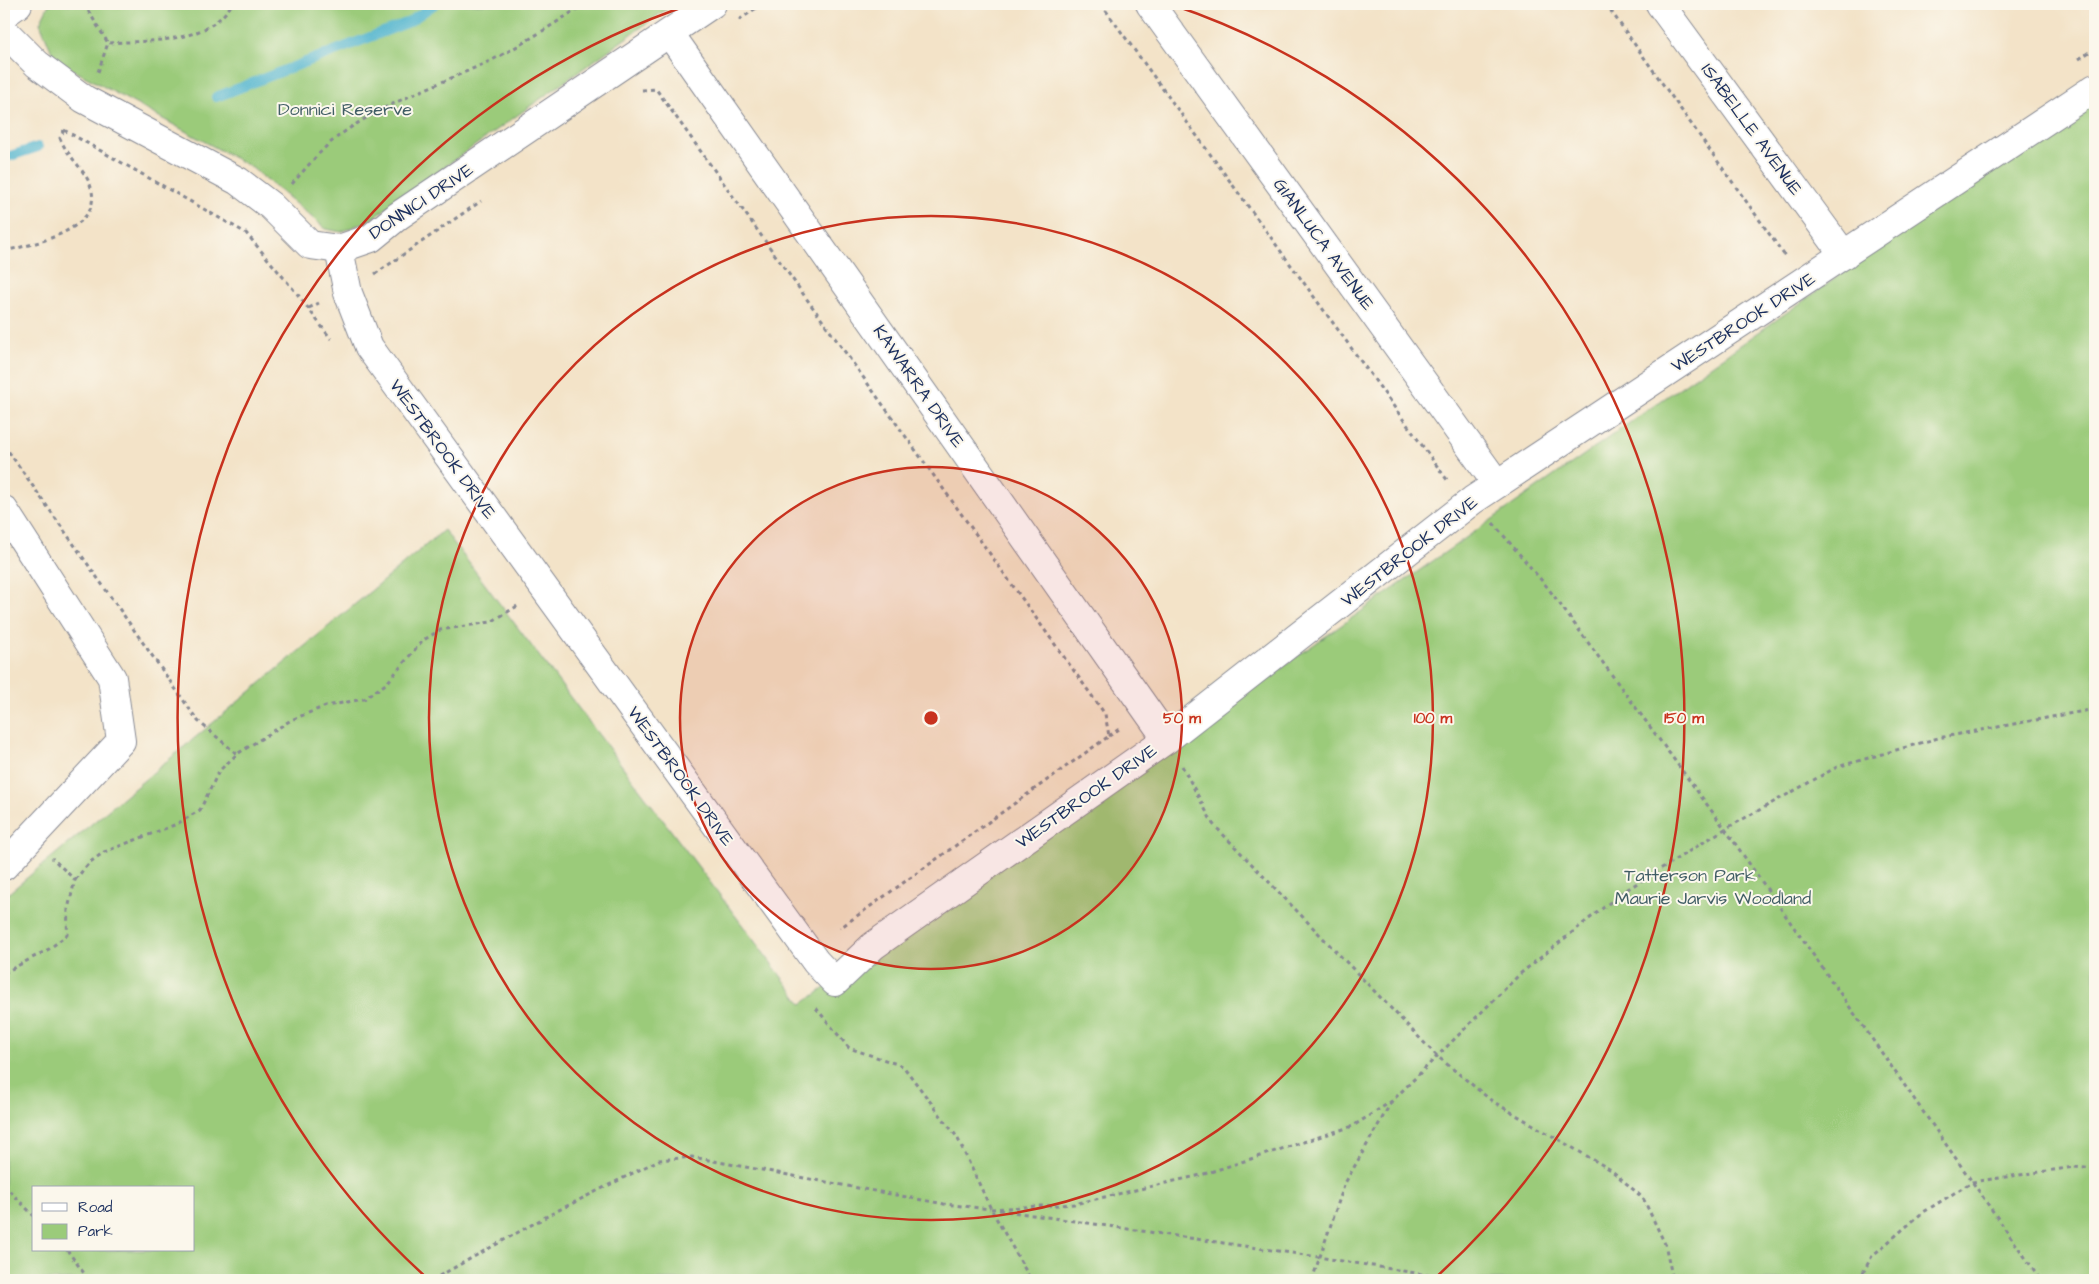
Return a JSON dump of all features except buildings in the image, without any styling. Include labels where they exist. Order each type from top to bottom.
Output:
[{"type":"street","points":[[4,14],[18,4]]},
{"type":"street","name":"DONNICI DRIVE","points":[[4,31],[37,64],[84,99],[238,181],[271,206],[310,245],[339,249],[371,238],[406,211],[712,4]]},
{"type":"street","name":"GIANLUCA AVENUE","points":[[1150,4],[1497,484]]},
{"type":"street","name":"ISABELLE AVENUE","points":[[1660,4],[1844,255]]},
{"type":"street","name":"KAWARRA DRIVE","points":[[670,34],[1168,739]]},
{"type":"street","name":"WESTBROOK DRIVE","points":[[339,249],[347,289],[369,347],[816,962],[835,982],[873,946],[1168,739],[1473,500],[2095,88]]},
{"type":"street","points":[[4,510],[112,678],[121,741],[4,866]]},
{"type":"path","points":[[84,4],[108,43]]},
{"type":"path","points":[[108,43],[170,38],[205,30],[218,20],[232,4]]},
{"type":"path","points":[[288,188],[325,148],[341,134],[374,115],[511,50],[585,4]]},
{"type":"path","points":[[1101,4],[1449,483]]},
{"type":"path","points":[[1606,4],[1789,260]]},
{"type":"path","points":[[4,251],[55,238],[76,225],[86,215],[92,201],[92,190],[87,179],[65,150],[60,138],[96,76],[108,43]]},
{"type":"path","points":[[635,91],[656,89],[1105,714],[1109,736]]},
{"type":"path","points":[[64,130],[246,232],[308,308],[331,340]]},
{"type":"path","points":[[308,308],[383,270],[489,195]]},
{"type":"path","points":[[4,445],[198,721],[237,754]]},
{"type":"path","points":[[1473,500],[1548,588],[1725,829],[2041,1280]]},
{"type":"path","points":[[4,973],[49,949],[67,934],[68,909],[76,880],[89,863],[104,852],[177,824],[200,810],[220,771],[237,754],[291,720],[326,706],[364,700],[387,683],[422,641],[440,630],[492,622],[545,588]]},
{"type":"path","points":[[840,928],[1147,710]]},
{"type":"path","points":[[991,1209],[1074,1204],[1201,1175],[1353,1126],[1392,1101],[1521,973],[1623,892],[1725,829],[1837,766],[1938,738],[2095,710]]},
{"type":"path","points":[[1168,739],[1213,824],[1436,1056],[1492,1101],[1612,1170],[1643,1198],[1665,1244],[1673,1280]]},
{"type":"path","points":[[30,838],[76,880]]},
{"type":"path","points":[[814,1006],[849,1048],[903,1066],[957,1138],[991,1209],[1031,1280]]},
{"type":"path","points":[[1312,1280],[1345,1182],[1392,1101]]},
{"type":"path","points":[[432,1280],[551,1214],[659,1160],[692,1157],[944,1204],[991,1209],[1458,1280]]},
{"type":"path","points":[[1859,1280],[1872,1256],[1922,1213],[1972,1182],[2074,1167],[2095,1169]]},
{"type":"path","points":[[4,1185],[32,1214]]},
{"type":"path","points":[[68,1252],[89,1280]]},
{"type":"green space","name":"Donnici Reserve","points":[[49,4],[674,4],[370,220],[341,232],[326,229],[251,167],[55,60],[40,23]]},
{"type":"green space","name":"Tatterson Park","points":[[2095,96],[2095,1280],[4,1280],[4,897],[444,530],[802,1004]]},
{"type":"waterway","points":[[216,97],[409,22],[435,4]]},
{"type":"waterway","points":[[4,158],[38,147]]},
{"type":"park label","name":"Maurie Jarvis Woodland","points":[[1713,898]]}]
